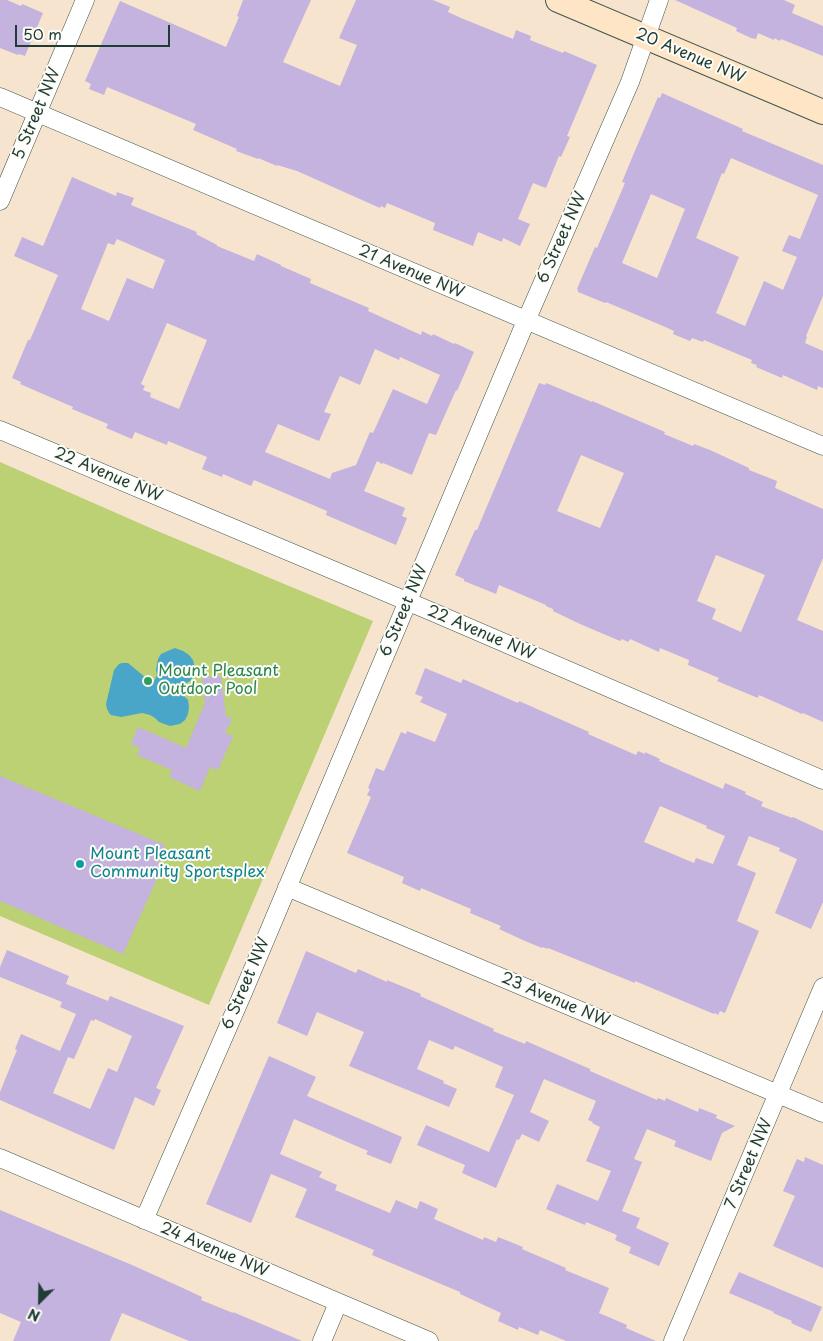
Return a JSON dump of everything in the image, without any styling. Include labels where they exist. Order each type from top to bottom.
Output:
[{"type":"street","name":"5 Street NW","points":[[0,201],[85,0]]},
{"type":"street","name":"20 Avenue NW","points":[[558,0],[823,112]]},
{"type":"street","name":"6 Street NW","points":[[144,1220],[526,321],[630,82],[659,0]]},
{"type":"street","name":"21 Avenue NW","points":[[0,97],[823,446]]},
{"type":"street","name":"22 Avenue NW","points":[[0,430],[823,780]]},
{"type":"street","name":"23 Avenue NW","points":[[287,887],[823,1113]]},
{"type":"street","name":"7 Street NW","points":[[673,1341],[823,987]]},
{"type":"street","name":"24 Avenue NW","points":[[0,1158],[429,1341]]},
{"type":"street","points":[[322,1341],[338,1303]]},
{"type":"green space","points":[[0,462],[155,530],[373,621],[209,1005],[0,916]]},
{"type":"water","points":[[175,648],[189,655],[193,660],[195,668],[194,675],[190,681],[182,686],[180,692],[188,700],[188,714],[185,720],[180,724],[170,726],[159,722],[150,715],[142,713],[121,717],[111,715],[106,704],[114,670],[119,664],[128,663],[146,678],[154,681],[157,675],[158,659],[161,654]]},
{"type":"building","points":[[0,0],[7,0],[21,6],[22,4],[43,13],[25,56],[0,48]]},
{"type":"building","points":[[243,0],[311,0],[283,62],[340,86],[357,45],[339,38],[356,0],[433,0],[450,7],[448,12],[513,39],[516,30],[531,36],[530,40],[563,53],[564,51],[597,65],[567,136],[570,137],[561,157],[559,156],[546,188],[533,183],[518,219],[530,224],[520,246],[503,238],[502,242],[478,232],[473,246],[433,230],[435,223],[387,203],[385,208],[381,206],[380,208],[297,171],[236,151],[237,149],[193,130],[196,124],[107,87],[104,95],[89,89],[91,84],[85,81],[120,1],[226,47],[239,17],[237,16]]},
{"type":"building","points":[[675,0],[784,0],[795,5],[792,13],[823,26],[823,56],[781,39],[780,41],[774,38],[774,40],[758,33],[756,39],[751,38],[736,31],[737,28]]},
{"type":"building","points":[[662,93],[743,129],[742,131],[823,165],[823,296],[806,336],[805,343],[823,351],[823,388],[818,386],[817,390],[783,375],[782,378],[756,367],[757,365],[751,363],[752,360],[704,340],[703,342],[692,338],[690,341],[673,334],[674,331],[663,326],[578,292],[577,289],[595,247],[597,248],[625,183],[622,182],[634,153],[658,97],[660,98]],"holes":[[[731,158],[818,195],[800,239],[789,235],[782,251],[797,257],[783,290],[764,281],[745,326],[716,313],[739,257],[696,238],[722,173],[724,174]],[[651,194],[685,209],[657,278],[622,263]]]},
{"type":"building","points":[[72,177],[116,196],[117,192],[134,198],[131,205],[197,232],[196,234],[217,246],[254,261],[257,254],[311,279],[310,283],[369,308],[368,311],[421,335],[422,331],[432,336],[433,334],[474,352],[436,435],[429,433],[412,475],[377,461],[364,491],[405,508],[402,516],[407,518],[396,545],[326,515],[327,511],[254,480],[251,486],[223,474],[222,477],[202,469],[207,457],[168,441],[167,445],[135,432],[132,439],[106,428],[108,424],[72,409],[73,407],[20,384],[21,382],[12,378],[58,275],[14,256],[22,237],[43,246]],"holes":[[[117,239],[165,260],[153,289],[127,278],[109,321],[81,309],[108,243],[114,245]],[[167,323],[207,340],[179,409],[150,397],[151,393],[143,390],[145,386],[141,384]],[[375,349],[399,360],[400,357],[440,375],[427,404],[393,389],[373,433],[370,432],[356,465],[332,473],[330,479],[265,452],[278,424],[319,441],[331,414],[324,412],[340,376],[360,385]]]},
{"type":"building","points":[[539,383],[545,385],[546,383],[592,401],[665,432],[664,434],[693,446],[694,444],[710,450],[749,468],[749,470],[777,481],[775,488],[823,509],[823,558],[797,620],[823,631],[823,722],[759,695],[758,698],[717,681],[719,678],[688,665],[689,660],[660,648],[659,652],[630,639],[628,642],[622,639],[620,641],[553,611],[553,609],[546,605],[499,585],[496,594],[464,581],[464,579],[455,575],[475,530],[477,530]],"holes":[[[581,455],[624,473],[600,528],[557,511]],[[716,555],[765,575],[741,632],[712,619],[716,609],[697,601]]]},
{"type":"building","points":[[425,668],[461,683],[463,679],[518,703],[519,701],[636,755],[638,751],[645,754],[645,752],[660,759],[659,761],[723,789],[725,783],[763,802],[761,806],[793,817],[823,831],[823,902],[811,929],[775,913],[797,859],[779,851],[780,848],[749,836],[737,865],[756,873],[737,921],[759,931],[725,1013],[720,1011],[718,1015],[635,981],[635,983],[548,948],[542,948],[525,941],[499,929],[501,926],[470,913],[471,909],[421,888],[420,891],[402,883],[404,877],[347,853],[371,797],[367,795],[370,789],[368,788],[376,768],[384,771],[401,732],[406,734],[407,731],[435,742],[447,714],[420,702],[423,697],[415,694]],"holes":[[[660,806],[707,826],[706,828],[725,836],[713,864],[696,858],[694,863],[644,842]]]},
{"type":"building","points":[[221,676],[226,716],[232,719],[225,733],[233,736],[218,770],[210,767],[200,791],[169,777],[172,770],[137,755],[140,748],[131,744],[138,727],[186,748],[205,703],[202,678]]},
{"type":"building","name":"Mount Pleasant Community Sportsplex","points":[[0,776],[165,845],[158,862],[163,865],[123,954],[0,901]]},
{"type":"building","points":[[7,950],[69,976],[66,984],[108,1001],[110,996],[184,1026],[156,1088],[161,1090],[154,1106],[135,1097],[114,1150],[0,1100],[0,1092],[17,1050],[15,1049],[21,1034],[60,1051],[76,1014],[60,1007],[62,1002],[0,977],[0,967]],"holes":[[[95,1019],[132,1036],[117,1072],[108,1068],[90,1109],[53,1093],[68,1057],[74,1059],[91,1020],[94,1021]]]},
{"type":"building","points":[[306,951],[356,973],[358,969],[421,994],[420,996],[494,1029],[493,1031],[525,1044],[526,1041],[657,1100],[658,1098],[665,1101],[666,1098],[698,1112],[699,1108],[717,1115],[716,1118],[735,1126],[722,1133],[711,1161],[674,1146],[676,1141],[647,1129],[634,1159],[642,1162],[622,1211],[640,1218],[636,1228],[669,1243],[659,1266],[629,1253],[631,1247],[615,1240],[617,1235],[586,1222],[585,1225],[546,1209],[557,1184],[598,1201],[611,1171],[586,1161],[600,1127],[588,1120],[596,1101],[544,1079],[530,1112],[549,1121],[539,1142],[522,1134],[519,1140],[517,1139],[496,1188],[462,1173],[465,1165],[417,1145],[426,1125],[489,1152],[514,1095],[495,1087],[503,1067],[455,1046],[453,1050],[429,1040],[417,1069],[457,1089],[449,1107],[349,1066],[364,1032],[317,1012],[307,1036],[277,1023]]},
{"type":"building","points":[[269,1056],[316,1077],[307,1096],[402,1137],[391,1164],[366,1154],[368,1151],[294,1119],[280,1154],[322,1172],[319,1177],[337,1185],[335,1190],[390,1213],[396,1200],[417,1209],[420,1201],[438,1209],[434,1219],[483,1240],[484,1237],[496,1242],[498,1237],[566,1268],[565,1270],[609,1288],[599,1313],[627,1325],[626,1328],[656,1341],[566,1341],[540,1330],[538,1335],[519,1327],[518,1330],[498,1321],[501,1313],[460,1294],[460,1292],[372,1255],[374,1250],[295,1217],[307,1189],[271,1174],[251,1223],[206,1204]]},
{"type":"building","points":[[805,1157],[823,1165],[823,1268],[773,1246],[795,1196],[783,1191],[797,1159],[804,1162]]},
{"type":"building","points":[[0,1210],[132,1265],[202,1297],[201,1300],[302,1341],[189,1341],[122,1313],[110,1341],[13,1341],[21,1322],[0,1313]]},
{"type":"building","points":[[739,1272],[822,1307],[811,1332],[791,1323],[792,1321],[774,1312],[729,1293]]},
{"type":"place","name":"Mount Pleasant Outdoor Pool","points":[[148,681]]},
{"type":"place","name":"Mount Pleasant Community Sportsplex","points":[[80,864]]}]
